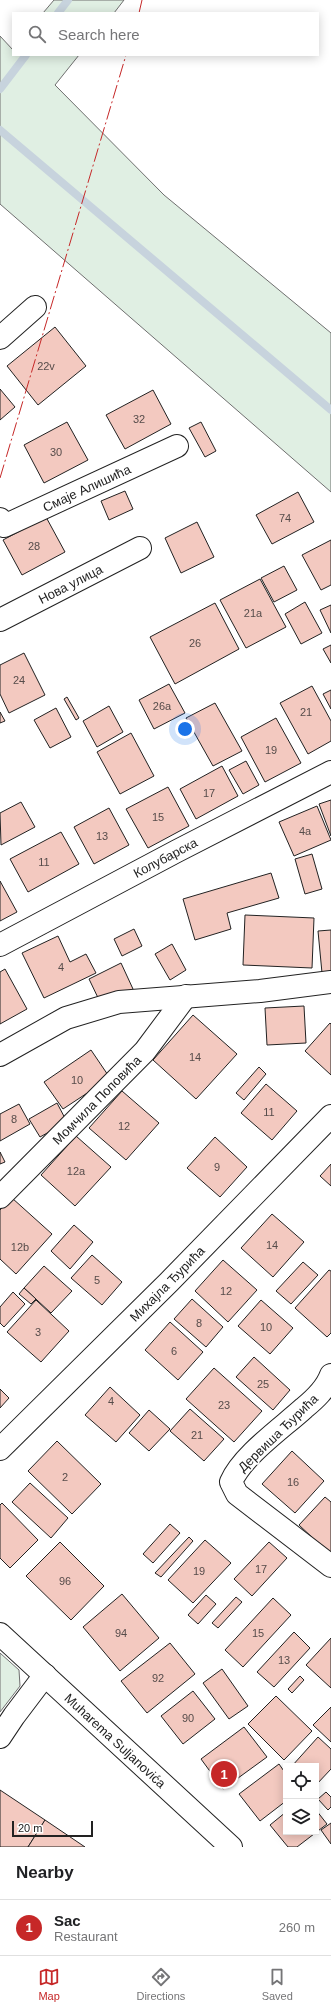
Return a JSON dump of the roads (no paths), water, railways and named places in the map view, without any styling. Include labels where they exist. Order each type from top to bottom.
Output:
[{"type":"street","points":[[0,338],[35,307]]},
{"type":"street","name":"Смаје Алишића","points":[[0,519],[4,526],[178,446]]},
{"type":"street","name":"Нова улица","points":[[0,620],[140,548]]},
{"type":"street","name":"Колубарска","points":[[0,945],[177,851],[331,772]]},
{"type":"street","points":[[0,1055],[66,1018],[119,1002],[260,991],[331,982]]},
{"type":"street","name":"Момчила Поповића","points":[[0,1197],[145,1051],[186,996]]},
{"type":"street","name":"Михајла Ђурића","points":[[0,1449],[169,1282],[331,1116]]},
{"type":"street","name":"Дервиша Ђурића","points":[[331,1375],[328,1383],[315,1399],[248,1458],[235,1474],[231,1482],[238,1494],[313,1550],[331,1566]]},
{"type":"street","name":"Muharema Suljanovića","points":[[0,1634],[231,1847]]},
{"type":"street","points":[[0,1737],[45,1675]]},
{"type":"waterway","points":[[59,12],[68,0]]},
{"type":"waterway","points":[[0,89],[25,56]]},
{"type":"waterway","points":[[0,130],[331,410]]},
{"type":"place","name":"Sac","points":[[224,1774]]}]
